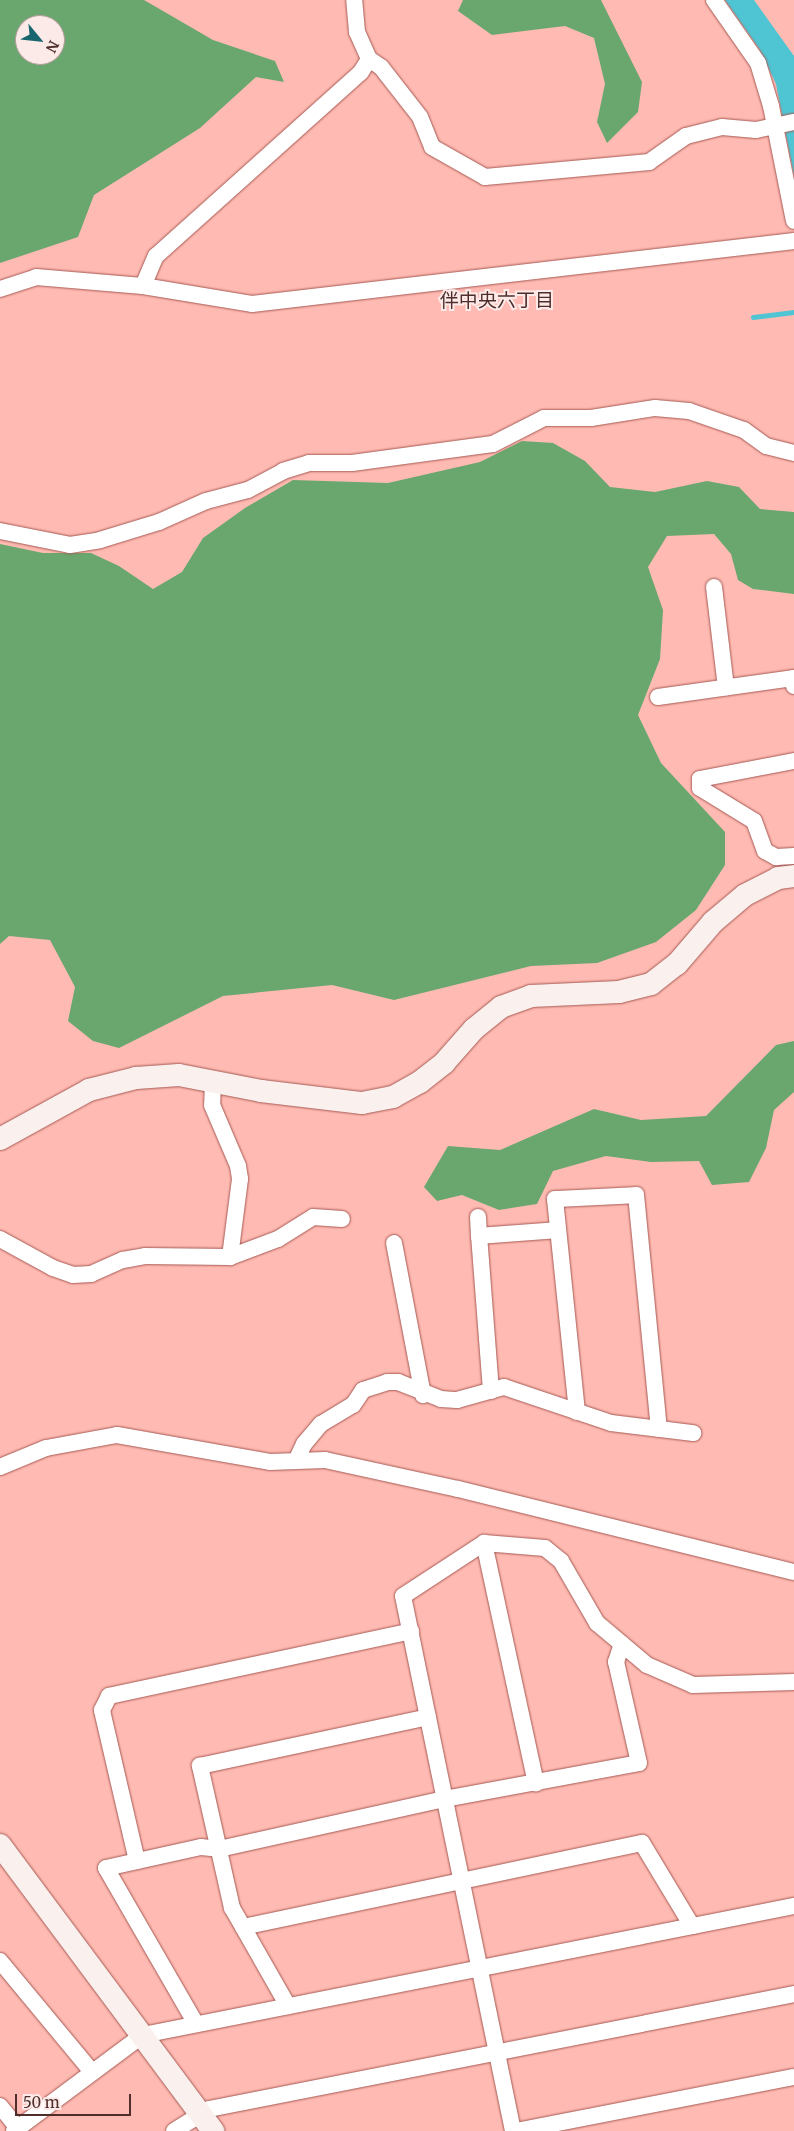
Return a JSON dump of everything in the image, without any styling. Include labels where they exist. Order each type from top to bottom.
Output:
[{"type":"street","points":[[354,0],[357,32],[369,59],[381,67],[420,117],[432,147],[485,177],[649,162],[686,136],[722,127],[756,130],[784,125]]},
{"type":"street","points":[[714,0],[758,63],[784,125],[794,221]]},
{"type":"street","points":[[143,286],[156,256],[361,72],[369,59]]},
{"type":"street","points":[[0,290],[36,277],[143,286],[252,304],[794,241]]},
{"type":"street","points":[[0,531],[70,545],[100,540],[159,522],[206,501],[248,490],[283,471],[309,463],[352,463],[486,446],[544,418],[591,418],[655,408],[689,410],[744,430],[766,446],[794,454]]},
{"type":"street","points":[[714,587],[726,687]]},
{"type":"street","points":[[658,697],[793,678],[794,686]]},
{"type":"street","points":[[794,762],[700,779],[700,788],[754,821],[765,851],[776,857],[794,856]]},
{"type":"street","points":[[0,1139],[89,1090],[136,1078],[170,1075],[311,1098],[362,1103],[393,1097],[444,1062],[474,1029],[501,1007],[531,996],[619,992],[651,984],[677,964],[713,922],[745,896],[778,878],[794,876]]},
{"type":"street","points":[[213,1081],[212,1105],[238,1166],[240,1179],[230,1257]]},
{"type":"street","points":[[577,1412],[555,1199],[636,1195],[659,1429]]},
{"type":"street","points":[[0,1239],[53,1268],[73,1275],[91,1274],[123,1260],[145,1256],[230,1257],[278,1239],[313,1217],[342,1219]]},
{"type":"street","points":[[478,1217],[491,1391]]},
{"type":"street","points":[[479,1236],[558,1230]]},
{"type":"street","points":[[394,1243],[423,1395]]},
{"type":"street","points":[[296,1461],[304,1444],[321,1424],[353,1405],[363,1390],[374,1384],[398,1382],[423,1395],[457,1400],[504,1387],[611,1422],[693,1433]]},
{"type":"street","points":[[0,1467],[46,1448],[117,1435],[270,1462],[325,1460],[458,1489],[794,1572]]},
{"type":"street","points":[[484,1543],[536,1782]]},
{"type":"street","points":[[794,1682],[694,1685],[647,1665],[597,1623],[561,1561],[546,1548],[484,1543],[403,1596],[515,2131],[794,2077]]},
{"type":"street","points":[[137,1861],[102,1710],[109,1696],[410,1630]]},
{"type":"street","points":[[196,2024],[106,1868],[201,1847],[219,1849],[445,1800],[639,1763],[616,1662],[622,1644]]},
{"type":"street","points":[[288,2006],[232,1908],[200,1766],[428,1717]]},
{"type":"street","points":[[243,1927],[642,1843],[692,1926]]},
{"type":"street","points":[[0,1845],[213,2131]]},
{"type":"street","points":[[0,2106],[16,2130],[143,2035],[794,1906]]},
{"type":"street","points":[[0,1961],[92,2072]]},
{"type":"street","points":[[174,2131],[200,2112],[794,1994]]},
{"type":"green space","points":[[0,0],[144,0],[213,40],[275,61],[284,82],[256,77],[200,128],[94,195],[78,237],[0,263]]},
{"type":"green space","points":[[463,0],[601,0],[642,82],[638,112],[607,143],[597,122],[605,84],[594,38],[565,26],[492,35],[458,11]]},
{"type":"green space","points":[[522,441],[553,443],[585,461],[610,487],[655,492],[707,481],[739,487],[760,509],[794,512],[794,594],[753,589],[738,580],[731,554],[714,534],[667,536],[648,567],[663,610],[660,659],[638,715],[661,763],[725,832],[725,865],[696,910],[656,942],[597,963],[531,966],[394,1000],[332,985],[223,996],[119,1048],[93,1041],[68,1021],[75,987],[50,940],[9,936],[0,944],[0,544],[43,553],[91,553],[119,566],[153,589],[182,572],[203,538],[245,508],[293,480],[388,483],[480,462]]},
{"type":"green space","points":[[794,1041],[794,1092],[774,1110],[766,1148],[749,1182],[712,1185],[699,1161],[651,1162],[606,1156],[553,1171],[537,1204],[499,1210],[462,1195],[437,1201],[424,1187],[448,1146],[500,1150],[594,1109],[641,1120],[706,1116],[776,1045]]},
{"type":"water","points":[[725,0],[754,0],[794,56],[794,176],[776,84],[760,50]]},
{"type":"waterway","points":[[753,317],[794,312]]},
{"type":"district","name":"伴中央六丁目","points":[[497,301]]}]
